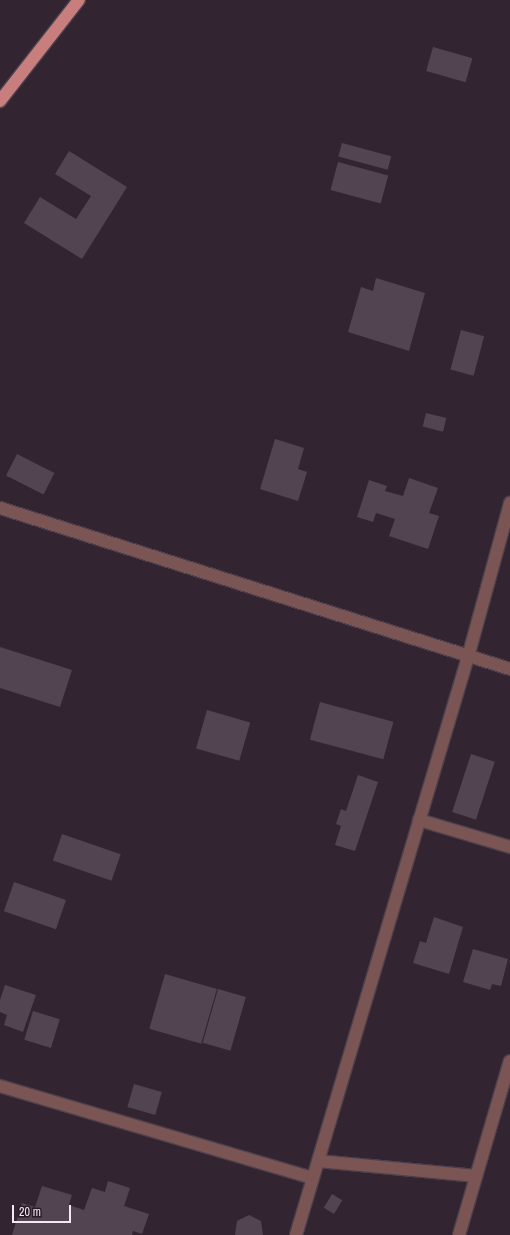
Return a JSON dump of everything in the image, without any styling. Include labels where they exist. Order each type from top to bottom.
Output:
[{"type":"main road","points":[[0,101],[80,0]]},
{"type":"street","points":[[296,1235],[468,658],[510,503]]},
{"type":"street","points":[[0,508],[468,658],[510,669]]},
{"type":"street","points":[[419,820],[510,848]]},
{"type":"street","points":[[459,1235],[510,1062]]},
{"type":"street","points":[[0,1086],[313,1178]]},
{"type":"street","points":[[318,1161],[476,1176]]},
{"type":"building","points":[[433,47],[472,58],[466,82],[426,71]]},
{"type":"building","points":[[342,143],[391,156],[388,170],[338,157]]},
{"type":"building","points":[[69,151],[127,187],[82,259],[24,223],[40,197],[76,219],[91,196],[55,174]]},
{"type":"building","points":[[338,162],[388,175],[381,203],[330,190]]},
{"type":"building","points":[[376,278],[425,293],[409,351],[348,332],[361,287],[373,291]]},
{"type":"building","points":[[461,330],[484,336],[474,376],[450,370]]},
{"type":"building","points":[[426,413],[446,418],[443,432],[423,427]]},
{"type":"building","points":[[275,439],[304,448],[298,469],[307,472],[298,501],[260,489]]},
{"type":"building","points":[[17,454],[54,473],[44,494],[6,475]]},
{"type":"building","points":[[409,478],[438,488],[429,513],[439,516],[428,549],[389,536],[395,519],[376,513],[373,522],[357,517],[369,480],[387,486],[385,491],[403,496]]},
{"type":"building","points":[[0,647],[72,670],[60,707],[0,688]]},
{"type":"building","points":[[320,702],[393,722],[383,759],[310,740]]},
{"type":"building","points":[[207,710],[250,722],[239,761],[196,748]]},
{"type":"building","points":[[471,754],[495,762],[476,820],[452,812]]},
{"type":"building","points":[[358,775],[378,782],[355,851],[335,845],[341,826],[336,824],[341,809],[346,811]]},
{"type":"building","points":[[62,834],[121,854],[112,881],[53,860]]},
{"type":"building","points":[[14,882],[66,900],[56,929],[4,911]]},
{"type":"building","points":[[434,917],[463,927],[449,974],[413,963],[420,941],[426,943]]},
{"type":"building","points":[[473,949],[508,959],[501,986],[492,984],[490,990],[463,982]]},
{"type":"building","points":[[165,974],[217,989],[201,1044],[149,1029]]},
{"type":"building","points":[[5,985],[36,995],[23,1032],[4,1025],[7,1015],[0,1012],[0,1000]]},
{"type":"building","points":[[218,989],[246,997],[230,1051],[203,1043]]},
{"type":"building","points":[[33,1011],[60,1019],[51,1048],[24,1040]]},
{"type":"building","points":[[134,1084],[162,1092],[155,1115],[127,1107]]},
{"type":"building","points":[[108,1181],[130,1188],[124,1206],[149,1214],[142,1234],[133,1231],[132,1235],[12,1235],[22,1203],[35,1207],[42,1186],[72,1195],[69,1205],[84,1210],[92,1188],[105,1192]]},
{"type":"building","points":[[332,1194],[342,1200],[334,1214],[324,1208]]},
{"type":"building","points":[[249,1215],[261,1221],[263,1235],[235,1235],[237,1221]]}]
